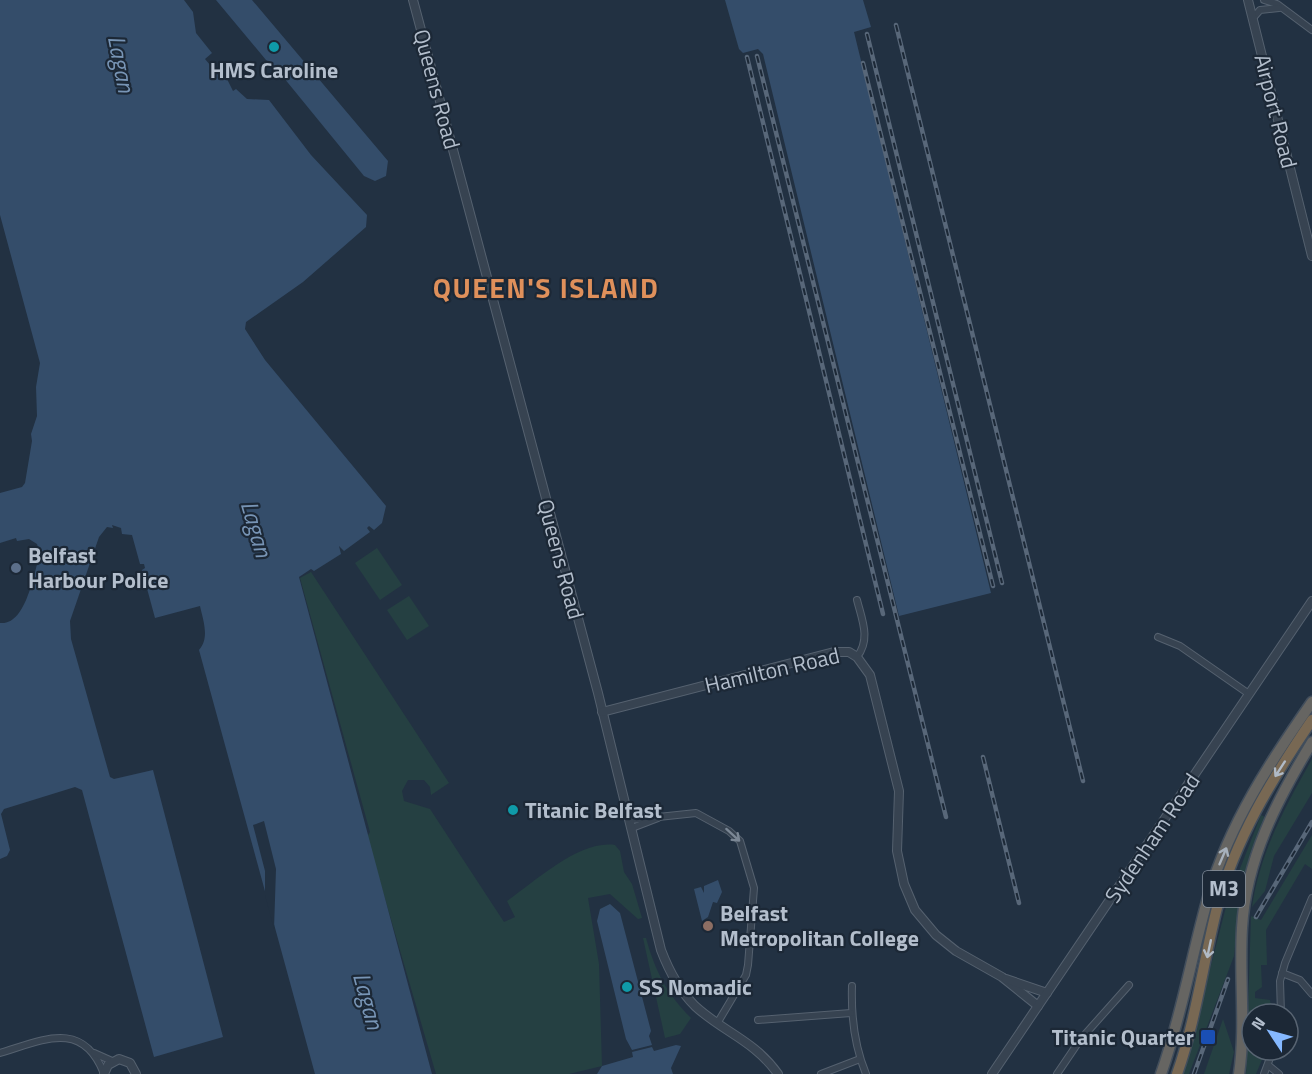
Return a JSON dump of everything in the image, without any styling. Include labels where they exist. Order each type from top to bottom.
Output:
[{"type":"highway","points":[[1161,1074],[1219,867],[1245,806],[1263,774],[1312,702]]},
{"type":"highway","name":"M3","points":[[1178,1074],[1217,908],[1232,864],[1266,790],[1312,720]]},
{"type":"highway","points":[[1241,1002],[1242,928],[1250,870],[1270,818],[1312,742]]},
{"type":"highway","points":[[1232,1074],[1240,1030]]},
{"type":"highway","points":[[1239,1074],[1240,1050]]},
{"type":"street","name":"Queens Road","points":[[413,0],[667,966],[687,997],[718,1022],[746,1040],[778,1074]]},
{"type":"street","name":"Airport Road","points":[[1248,0],[1312,256]]},
{"type":"street","points":[[1264,0],[1277,4],[1312,30]]},
{"type":"street","points":[[1253,18],[1260,10],[1277,4]]},
{"type":"street","points":[[857,600],[866,633],[864,648],[857,657]]},
{"type":"street","name":"Sydenham Road","points":[[992,1074],[1312,601]]},
{"type":"street","points":[[1158,638],[1180,646],[1249,694]]},
{"type":"street","name":"Hamilton Road","points":[[602,712],[826,654],[849,652],[857,657],[870,675],[899,791],[897,851],[904,884],[915,910],[936,935],[956,951],[1002,977],[1038,1006]]},
{"type":"street","points":[[631,824],[681,813],[702,815],[740,841],[754,888],[746,975],[718,1022]]},
{"type":"street","points":[[1281,1002],[1282,973],[1312,898]]},
{"type":"street","points":[[1282,973],[1300,980],[1312,994]]},
{"type":"street","name":"Hamilton Road","points":[[1002,977],[1047,993]]},
{"type":"street","points":[[1057,1074],[1080,1040],[1129,985]]},
{"type":"street","points":[[852,986],[851,1013],[860,1059],[866,1074]]},
{"type":"street","points":[[758,1020],[851,1013]]},
{"type":"street","points":[[0,1053],[62,1037],[80,1042],[94,1053],[112,1061],[127,1060],[133,1066],[136,1074]]},
{"type":"street","points":[[94,1053],[104,1074]]},
{"type":"street","points":[[821,1074],[860,1059]]},
{"type":"street","points":[[104,1074],[112,1061]]},
{"type":"street","points":[[1264,1074],[1269,1062]]},
{"type":"street","points":[[1268,1065],[1279,1074]]},
{"type":"green space","points":[[377,548],[402,585],[380,600],[355,563]]},
{"type":"green space","points":[[311,572],[449,783],[431,795],[430,787],[424,780],[408,780],[402,791],[404,801],[430,809],[504,922],[515,917],[507,901],[558,864],[573,855],[601,845],[615,845],[620,851],[624,872],[632,884],[642,918],[638,919],[610,894],[588,898],[599,964],[602,1066],[569,1074],[436,1074],[367,837],[370,832],[300,578]]},
{"type":"green space","points":[[409,596],[429,626],[407,640],[387,610]]},
{"type":"green space","points":[[1312,759],[1312,793],[1274,856],[1265,891],[1252,907],[1267,849],[1283,812]]},
{"type":"green space","points":[[1261,815],[1265,817],[1251,851],[1240,894],[1234,956],[1189,1074],[1183,1074],[1228,899]]},
{"type":"green space","points":[[1312,835],[1312,869],[1305,864],[1266,930],[1267,965],[1261,965],[1262,987],[1255,992],[1255,998],[1270,1000],[1270,1002],[1248,1002],[1251,916],[1261,920]]},
{"type":"green space","points":[[643,938],[646,938],[653,961],[663,981],[675,1000],[691,1018],[680,1034],[665,1038]]},
{"type":"green space","points":[[1223,1019],[1234,1052],[1229,1074],[1204,1074]]},
{"type":"green space","points":[[1246,1062],[1261,1062],[1256,1074],[1246,1074]]},
{"type":"water","name":"Lagan","points":[[0,0],[184,0],[193,12],[196,33],[212,53],[205,59],[221,78],[225,75],[233,91],[236,89],[247,99],[269,100],[311,155],[367,215],[366,227],[303,282],[246,322],[245,329],[265,360],[386,506],[382,523],[374,530],[369,526],[367,528],[370,532],[344,551],[339,546],[341,554],[314,571],[311,569],[299,577],[432,1074],[315,1074],[199,650],[205,634],[200,606],[155,618],[142,570],[145,568],[144,564],[140,564],[132,535],[122,534],[121,528],[112,525],[113,528],[107,527],[99,537],[70,621],[71,639],[110,777],[114,779],[153,770],[223,1037],[154,1057],[82,790],[75,787],[4,809],[1,814],[10,850],[7,856],[0,859],[0,623],[9,622],[16,616],[28,597],[40,553],[37,544],[29,539],[17,541],[16,538],[0,543],[0,493],[22,487],[25,483],[32,441],[31,434],[37,416],[36,387],[40,363],[0,215]]},
{"type":"water","points":[[216,0],[252,0],[388,161],[386,176],[375,181],[364,176],[275,67],[266,60]]},
{"type":"water","points":[[725,0],[863,0],[871,27],[854,32],[991,593],[899,616],[763,54],[758,49],[743,53],[739,49]]},
{"type":"water","points":[[718,880],[722,892],[717,903],[713,902],[708,917],[702,921],[694,889],[701,887],[704,893],[704,886]]},
{"type":"water","points":[[610,904],[620,913],[651,1031],[649,1036],[652,1045],[632,1050],[626,1039],[597,921],[600,909]]},
{"type":"water","points":[[676,1045],[681,1046],[671,1068],[673,1074],[597,1074],[602,1066],[633,1057],[632,1052],[652,1047],[654,1051]]},
{"type":"pier","points":[[264,821],[276,869],[274,929],[265,895],[265,871],[253,825]]},
{"type":"railway","points":[[896,25],[1083,781]]},
{"type":"railway","points":[[867,34],[1002,583]]},
{"type":"railway","points":[[757,56],[946,817]]},
{"type":"railway","points":[[747,57],[883,614]]},
{"type":"railway","points":[[863,63],[993,586]]},
{"type":"railway","points":[[983,757],[1019,903]]},
{"type":"railway","points":[[1256,917],[1312,822]]},
{"type":"railway","points":[[1194,1074],[1228,979]]},
{"type":"place","name":"HMS Caroline","points":[[274,47]]},
{"type":"place","name":"Belfast Harbour Police","points":[[16,568]]},
{"type":"place","name":"Titanic Belfast","points":[[513,810]]},
{"type":"place","name":"Belfast Metropolitan College","points":[[708,926]]},
{"type":"place","name":"SS Nomadic","points":[[627,987]]},
{"type":"place","name":"Titanic Quarter","points":[[1208,1037]]},
{"type":"district","name":"QUEEN'S ISLAND","points":[[546,288]]}]
